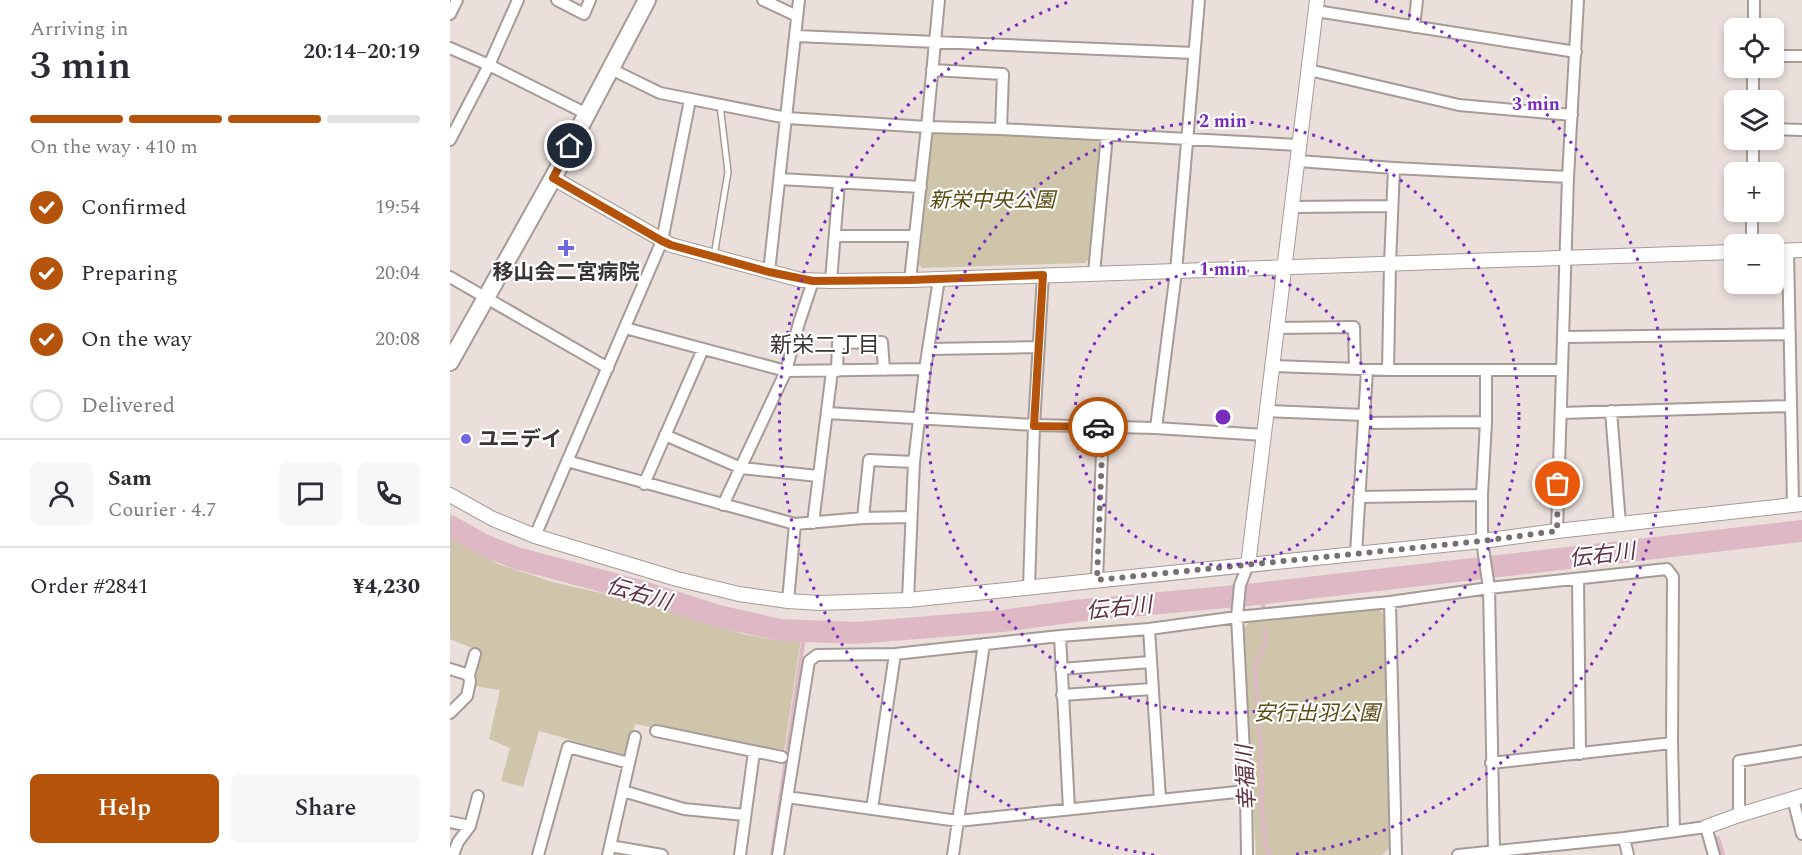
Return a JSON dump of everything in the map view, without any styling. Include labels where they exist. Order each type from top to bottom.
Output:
[{"type":"main road","points":[[450,362],[553,178],[647,0]]},
{"type":"street","points":[[450,14],[457,0]]},
{"type":"street","points":[[450,141],[489,65],[518,0]]},
{"type":"street","points":[[557,0],[584,14],[590,0]]},
{"type":"street","points":[[763,0],[797,16]]},
{"type":"street","points":[[769,272],[799,0]]},
{"type":"street","points":[[910,280],[939,0]]},
{"type":"street","points":[[1156,428],[1176,272],[1198,0]]},
{"type":"street","points":[[1414,27],[1417,0]]},
{"type":"street","points":[[1557,531],[1568,177],[1578,0]]},
{"type":"street","points":[[1754,0],[1754,18]]},
{"type":"street","points":[[1246,855],[1246,790],[1237,616],[1240,585],[1248,566],[1317,6],[1414,27],[1576,52]]},
{"type":"street","points":[[796,36],[1194,53]]},
{"type":"street","points":[[450,48],[587,114]]},
{"type":"street","points":[[1784,56],[1802,56]]},
{"type":"street","points":[[611,69],[660,93],[786,118],[1299,145]]},
{"type":"street","points":[[932,70],[1003,74],[1001,129]]},
{"type":"street","points":[[1309,70],[1459,105],[1572,116]]},
{"type":"street","points":[[535,536],[662,241],[690,100]]},
{"type":"street","points":[[1784,129],[1802,130]]},
{"type":"street","points":[[1094,273],[1107,135]]},
{"type":"street","points":[[1298,161],[1568,177]]},
{"type":"street","points":[[1388,370],[1394,168]]},
{"type":"street","points":[[553,178],[671,245],[769,272],[813,281],[1176,272],[1285,266],[1724,252]]},
{"type":"street","points":[[780,179],[921,187]]},
{"type":"street","points":[[831,281],[839,183]]},
{"type":"street","points":[[1293,207],[1392,206]]},
{"type":"street","points":[[835,236],[915,236]]},
{"type":"street","points":[[450,495],[493,519],[535,536],[677,579],[739,594],[819,603],[908,600],[1029,588],[1483,542],[1557,531],[1798,505],[1791,406],[1790,334],[1795,250]]},
{"type":"street","points":[[1029,588],[1034,426],[1043,275]]},
{"type":"street","points":[[450,277],[608,368]]},
{"type":"street","points":[[908,600],[914,462],[939,279]]},
{"type":"street","points":[[723,505],[786,370],[813,281]]},
{"type":"street","points":[[1278,328],[1354,327],[1361,369],[1364,419],[1356,554]]},
{"type":"street","points":[[625,328],[786,370],[925,369]]},
{"type":"street","points":[[1564,338],[1790,334]]},
{"type":"street","points":[[813,523],[838,343],[882,342],[884,370]]},
{"type":"street","points":[[928,350],[1039,347]]},
{"type":"street","points":[[644,484],[703,349]]},
{"type":"street","points":[[1273,366],[1388,370],[1562,370]]},
{"type":"street","points":[[1486,371],[1482,495],[1483,542],[1489,588],[1494,851]]},
{"type":"street","points":[[1561,413],[1791,406]]},
{"type":"street","points":[[1267,411],[1364,419],[1486,422]]},
{"type":"street","points":[[1611,411],[1620,524]]},
{"type":"street","points":[[827,413],[1034,426],[1156,428],[1264,435]]},
{"type":"street","points":[[1097,580],[1103,427]]},
{"type":"street","points":[[665,435],[741,468],[818,476]]},
{"type":"street","points":[[863,518],[869,460],[914,462]]},
{"type":"street","points":[[567,461],[795,524],[863,518],[910,517]]},
{"type":"street","points":[[1359,497],[1482,495]]},
{"type":"street","points":[[788,601],[795,524]]},
{"type":"street","points":[[778,855],[809,661],[817,655],[895,654],[1149,629],[1237,616],[1390,602],[1489,588],[1667,569],[1673,577],[1674,831]]},
{"type":"street","points":[[1578,579],[1580,754]]},
{"type":"street","points":[[1390,602],[1396,855]]},
{"type":"street","points":[[1149,629],[1160,799]]},
{"type":"street","points":[[1060,636],[1070,809]]},
{"type":"street","points":[[953,855],[984,644]]},
{"type":"street","points":[[450,713],[467,696],[469,675],[475,654]]},
{"type":"street","points":[[872,809],[895,654]]},
{"type":"street","points":[[1061,669],[1150,662]]},
{"type":"street","points":[[450,669],[469,675]]},
{"type":"street","points":[[1062,695],[1152,689]]},
{"type":"street","points":[[656,732],[782,758]]},
{"type":"street","points":[[635,737],[609,851],[662,855]]},
{"type":"street","points":[[1491,763],[1672,743]]},
{"type":"street","points":[[538,855],[568,747],[629,763]]},
{"type":"street","points":[[1739,815],[1739,761],[1802,751]]},
{"type":"street","points":[[740,855],[754,752]]},
{"type":"street","points":[[788,797],[958,822],[1246,790]]},
{"type":"street","points":[[623,791],[684,809],[744,815]]},
{"type":"street","points":[[453,855],[458,842],[470,826],[478,796]]},
{"type":"street","points":[[1458,855],[1494,851],[1534,851],[1706,827],[1797,797],[1802,834]]},
{"type":"street","points":[[450,822],[470,826]]},
{"type":"street","points":[[1706,827],[1714,855]]},
{"type":"street","points":[[1624,838],[1628,855]]},
{"type":"lane","points":[[714,257],[728,172],[720,105]]},
{"type":"green space","name":"新栄中央公園","points":[[937,131],[1096,140],[1101,145],[1089,259],[1085,263],[922,268],[919,264],[931,135]]},
{"type":"green space","points":[[450,537],[498,564],[552,582],[684,615],[743,634],[774,640],[801,639],[784,752],[635,724],[626,755],[539,731],[523,787],[501,781],[510,748],[489,739],[500,690],[474,686],[482,652],[450,639]]},
{"type":"green space","name":"安行出羽公園","points":[[1378,607],[1384,615],[1389,848],[1382,855],[1256,855],[1243,629],[1251,620]]},
{"type":"waterway","name":"伝右川","points":[[450,526],[484,545],[516,558],[640,591],[718,616],[780,630],[856,633],[1002,621],[1075,611],[1247,595],[1802,531]]},
{"type":"waterway","name":"幸福川","points":[[1263,607],[1264,592]]},
{"type":"waterway","name":"幸福川","points":[[1265,629],[1266,641],[1255,667],[1260,765],[1263,777],[1261,791],[1265,845],[1270,855]]},
{"type":"waterway","points":[[772,855],[805,630]]},
{"type":"waterway","points":[[1718,838],[1723,855]]},
{"type":"way so far","points":[[1098,427],[1103,427],[1097,580],[1248,566],[1557,531],[1558,484]]},
{"type":"place","name":"移山会二宮病院","points":[[566,248]]},
{"type":"place","name":"ユニデイ","points":[[466,439]]},
{"type":"district","name":"新栄二丁目","points":[[825,344]]},
{"type":"route","points":[[570,146],[553,178],[671,245],[769,272],[813,281],[1043,275],[1034,426],[1098,427]]}]
